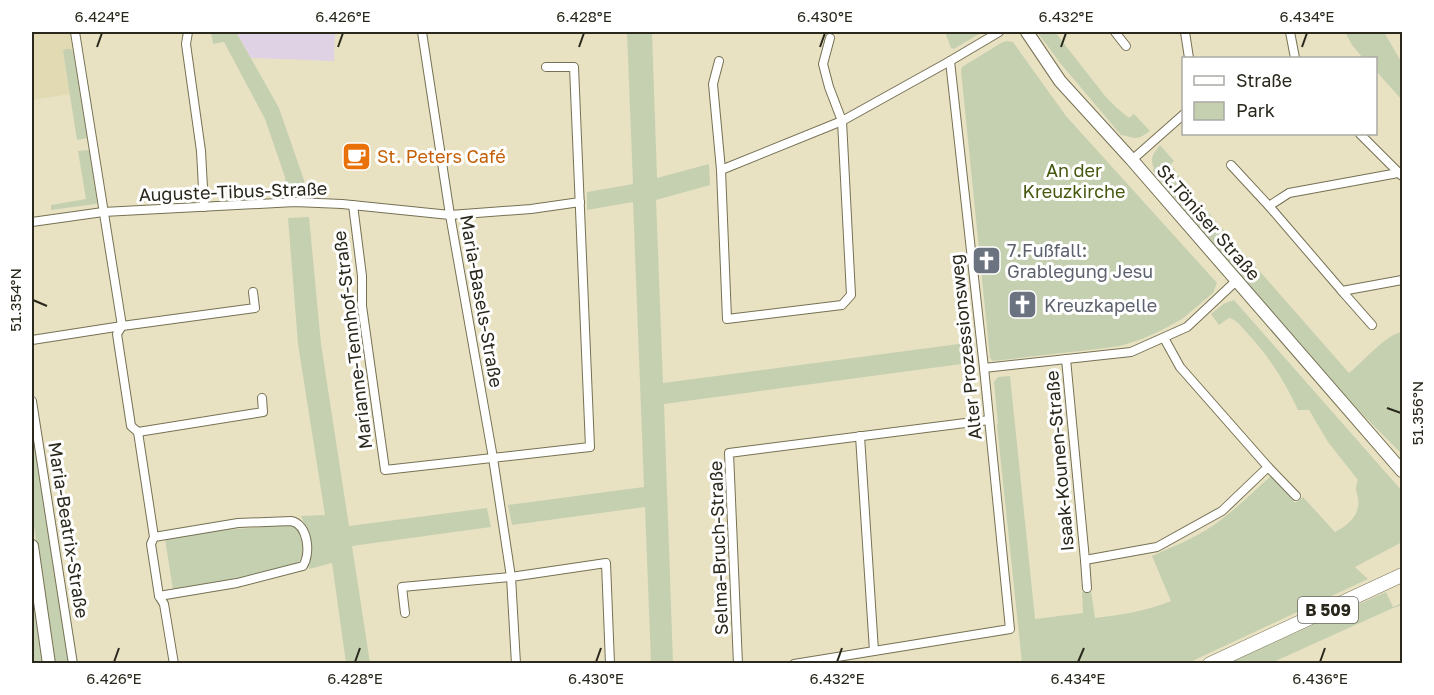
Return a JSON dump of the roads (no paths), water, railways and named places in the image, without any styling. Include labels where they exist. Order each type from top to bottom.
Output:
[{"type":"main road","name":"St.Töniser Straße","points":[[1026,32],[1060,81],[1132,160],[1402,471]]},
{"type":"main road","name":"St.Töniser Straße","points":[[1370,432],[1402,460]]},
{"type":"main road","points":[[32,546],[49,663]]},
{"type":"main road","name":"B 509","points":[[1210,663],[1402,575]]},
{"type":"street","points":[[75,32],[122,326],[117,334],[129,414],[131,426],[138,432],[154,537],[151,544],[159,596],[164,604],[174,663]]},
{"type":"street","points":[[188,32],[186,44],[201,151],[204,207]]},
{"type":"street","name":"Maria-Basels-Straße","points":[[422,32],[450,215],[511,577],[516,663]]},
{"type":"street","points":[[721,170],[842,121],[999,32]]},
{"type":"street","points":[[1115,32],[1126,46]]},
{"type":"street","points":[[1185,32],[1189,57]]},
{"type":"street","points":[[1290,32],[1295,57]]},
{"type":"street","points":[[719,61],[713,84],[721,170],[727,319],[842,305],[851,295],[842,121],[823,64],[831,38]]},
{"type":"street","name":"Alter Prozessionsweg","points":[[874,651],[1010,629],[950,61]]},
{"type":"street","points":[[492,458],[590,447],[574,67],[546,67]]},
{"type":"street","points":[[1132,160],[1182,116]]},
{"type":"street","points":[[1361,135],[1400,175]]},
{"type":"street","points":[[1231,165],[1371,325]]},
{"type":"street","points":[[1269,206],[1289,193],[1400,175]]},
{"type":"street","name":"Auguste-Tibus-Straße","points":[[32,222],[104,213],[295,202],[353,205],[450,215],[531,209],[579,202]]},
{"type":"street","name":"Marianne-Tennhof-Straße","points":[[353,205],[362,276],[362,306],[385,470],[492,458]]},
{"type":"street","points":[[1342,291],[1402,280]]},
{"type":"street","name":"Isaak-Kounen-Straße","points":[[984,368],[1131,352],[1187,327],[1236,281]]},
{"type":"street","points":[[32,340],[255,308],[253,292]]},
{"type":"street","points":[[1164,338],[1180,367],[1296,496]]},
{"type":"street","name":"Isaak-Kounen-Straße","points":[[1066,359],[1087,588]]},
{"type":"street","points":[[138,432],[263,412],[262,398]]},
{"type":"street","name":"Maria-Beatrix-Straße","points":[[32,401],[73,663]]},
{"type":"street","name":"Selma-Bruch-Straße","points":[[738,663],[729,453],[989,420]]},
{"type":"street","points":[[794,663],[874,651],[860,436]]},
{"type":"street","name":"Isaak-Kounen-Straße","points":[[1084,560],[1156,547],[1222,511],[1268,467]]},
{"type":"street","points":[[154,537],[238,523],[295,521],[301,525],[306,542],[307,557],[303,566],[237,583],[159,596]]},
{"type":"street","points":[[405,613],[402,586],[511,577],[606,563],[610,663]]},
{"type":"place","name":"St. Peters Café","points":[[356,156]]},
{"type":"place","name":"7.Fußfall: Grablegung Jesu","points":[[986,260]]},
{"type":"place","name":"Kreuzkapelle","points":[[1023,305]]},
{"type":"park label","name":"An der Kreuzkirche","points":[[1074,180]]}]
